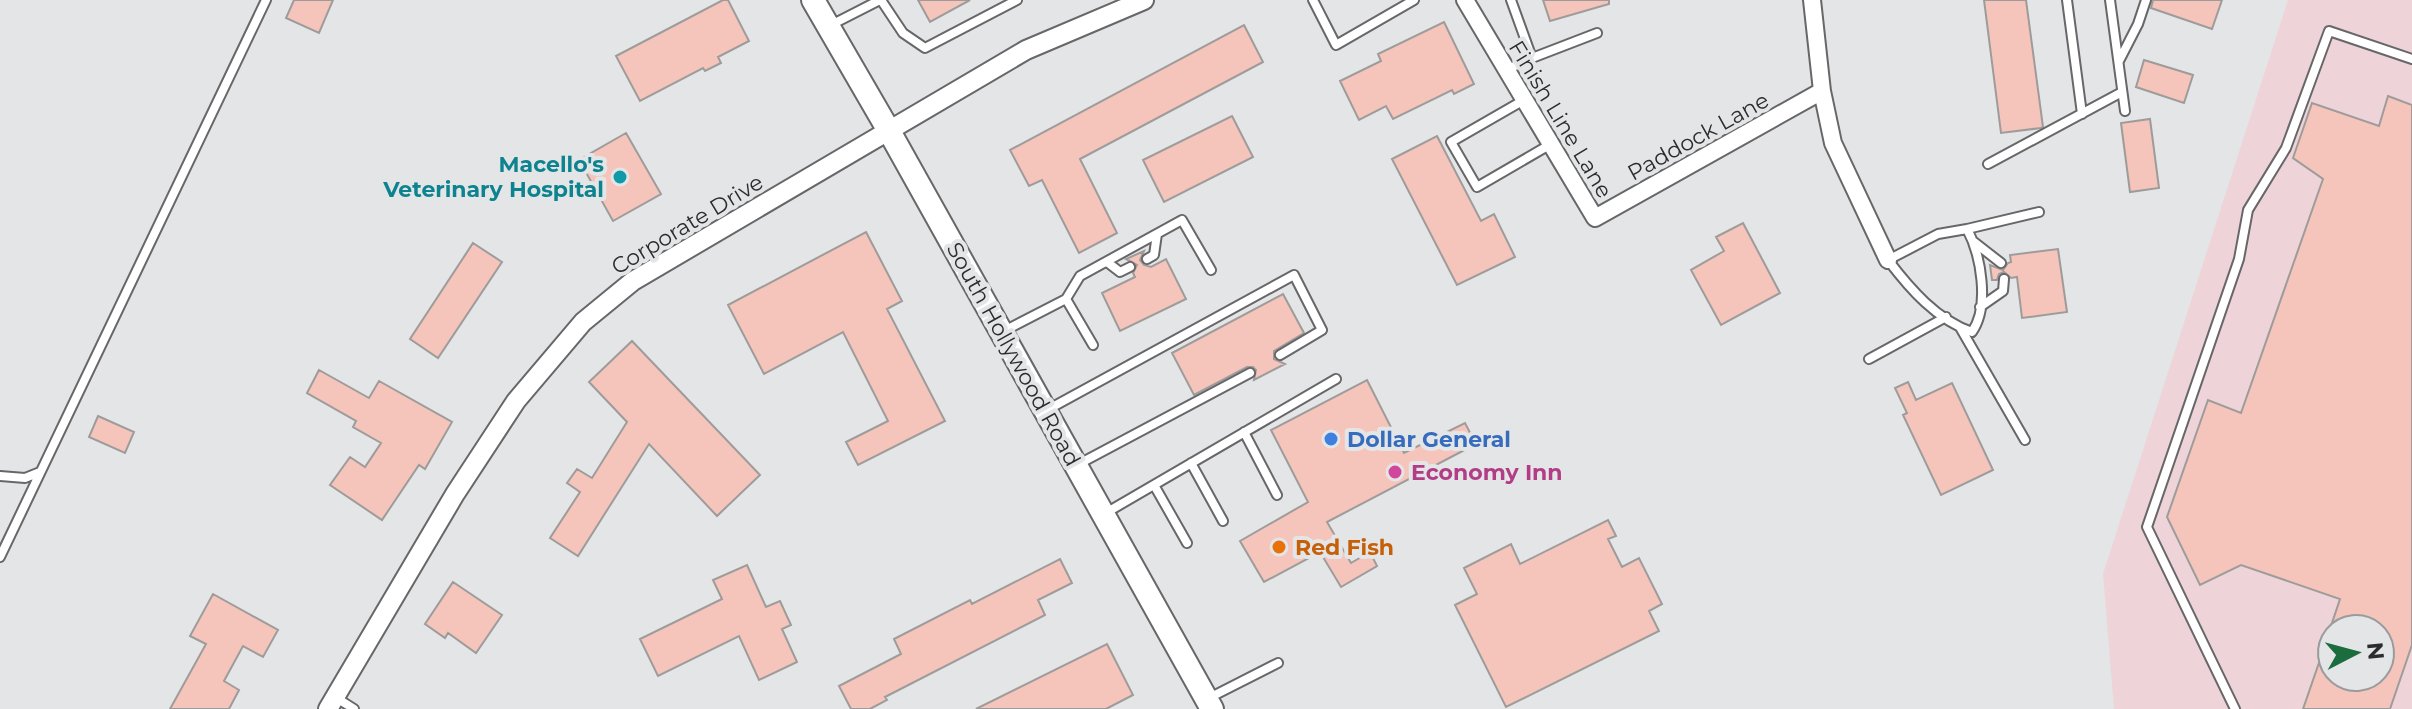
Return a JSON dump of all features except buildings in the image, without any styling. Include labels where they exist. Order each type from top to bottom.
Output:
[{"type":"main road","name":"South Hollywood Road","points":[[813,0],[1209,704]]},
{"type":"street","name":"Corporate Drive","points":[[332,703],[455,494],[516,401],[583,322],[633,281],[1026,50],[1144,0]]},
{"type":"street","name":"Finish Line Lane","points":[[1465,0],[1595,218]]},
{"type":"street","points":[[1812,0],[1822,91],[1833,143],[1888,260]]},
{"type":"street","name":"Paddock Lane","points":[[1595,218],[1822,91]]},
{"type":"lane","points":[[0,557],[266,0]]},
{"type":"lane","points":[[829,27],[880,0],[903,33],[925,48],[1017,0]]},
{"type":"lane","points":[[1313,0],[1336,45],[1414,0]]},
{"type":"lane","points":[[1511,0],[1532,58]]},
{"type":"lane","points":[[2067,0],[2082,114]]},
{"type":"lane","points":[[2110,0],[2125,111]]},
{"type":"lane","points":[[2118,64],[2146,0]]},
{"type":"lane","points":[[2235,709],[2147,527],[2239,259],[2248,210],[2286,148],[2329,31],[2412,59]]},
{"type":"lane","points":[[1506,70],[1597,33]]},
{"type":"lane","points":[[1988,164],[2122,92]]},
{"type":"lane","points":[[1524,100],[1451,142],[1477,187],[1551,144]]},
{"type":"lane","points":[[1967,229],[1974,242],[1981,273],[1980,321],[1972,332],[1960,328],[1915,295],[1888,260],[1938,234],[2039,212]]},
{"type":"lane","points":[[1002,332],[1066,299],[1080,276],[1182,220],[1211,270]]},
{"type":"lane","points":[[1147,259],[1154,255],[1157,234]]},
{"type":"lane","points":[[1974,242],[2001,263]]},
{"type":"lane","points":[[1107,262],[1120,272],[1130,267]]},
{"type":"lane","points":[[1046,411],[1294,275],[1322,330],[1280,355]]},
{"type":"lane","points":[[1980,307],[2003,291],[2004,279]]},
{"type":"lane","points":[[1066,299],[1093,345]]},
{"type":"lane","points":[[1869,359],[1946,317]]},
{"type":"lane","points":[[1960,328],[2025,440]]},
{"type":"lane","points":[[1076,466],[1250,373]]},
{"type":"lane","points":[[1103,514],[1336,379]]},
{"type":"lane","points":[[1244,432],[1277,495]]},
{"type":"lane","points":[[1191,463],[1223,521]]},
{"type":"lane","points":[[0,476],[25,478],[40,472]]},
{"type":"lane","points":[[1154,485],[1187,543]]},
{"type":"lane","points":[[1209,704],[1278,663]]},
{"type":"lane","points":[[332,703],[354,709]]},
{"type":"shaded area","points":[[2288,0],[2412,0],[2412,709],[2114,709],[2103,574]]},
{"type":"place","name":"Macello's Veterinary Hospital","points":[[620,177]]},
{"type":"place","name":"Dollar General","points":[[1331,439]]},
{"type":"place","name":"Economy Inn","points":[[1395,472]]},
{"type":"place","name":"Red Fish","points":[[1279,547]]}]
